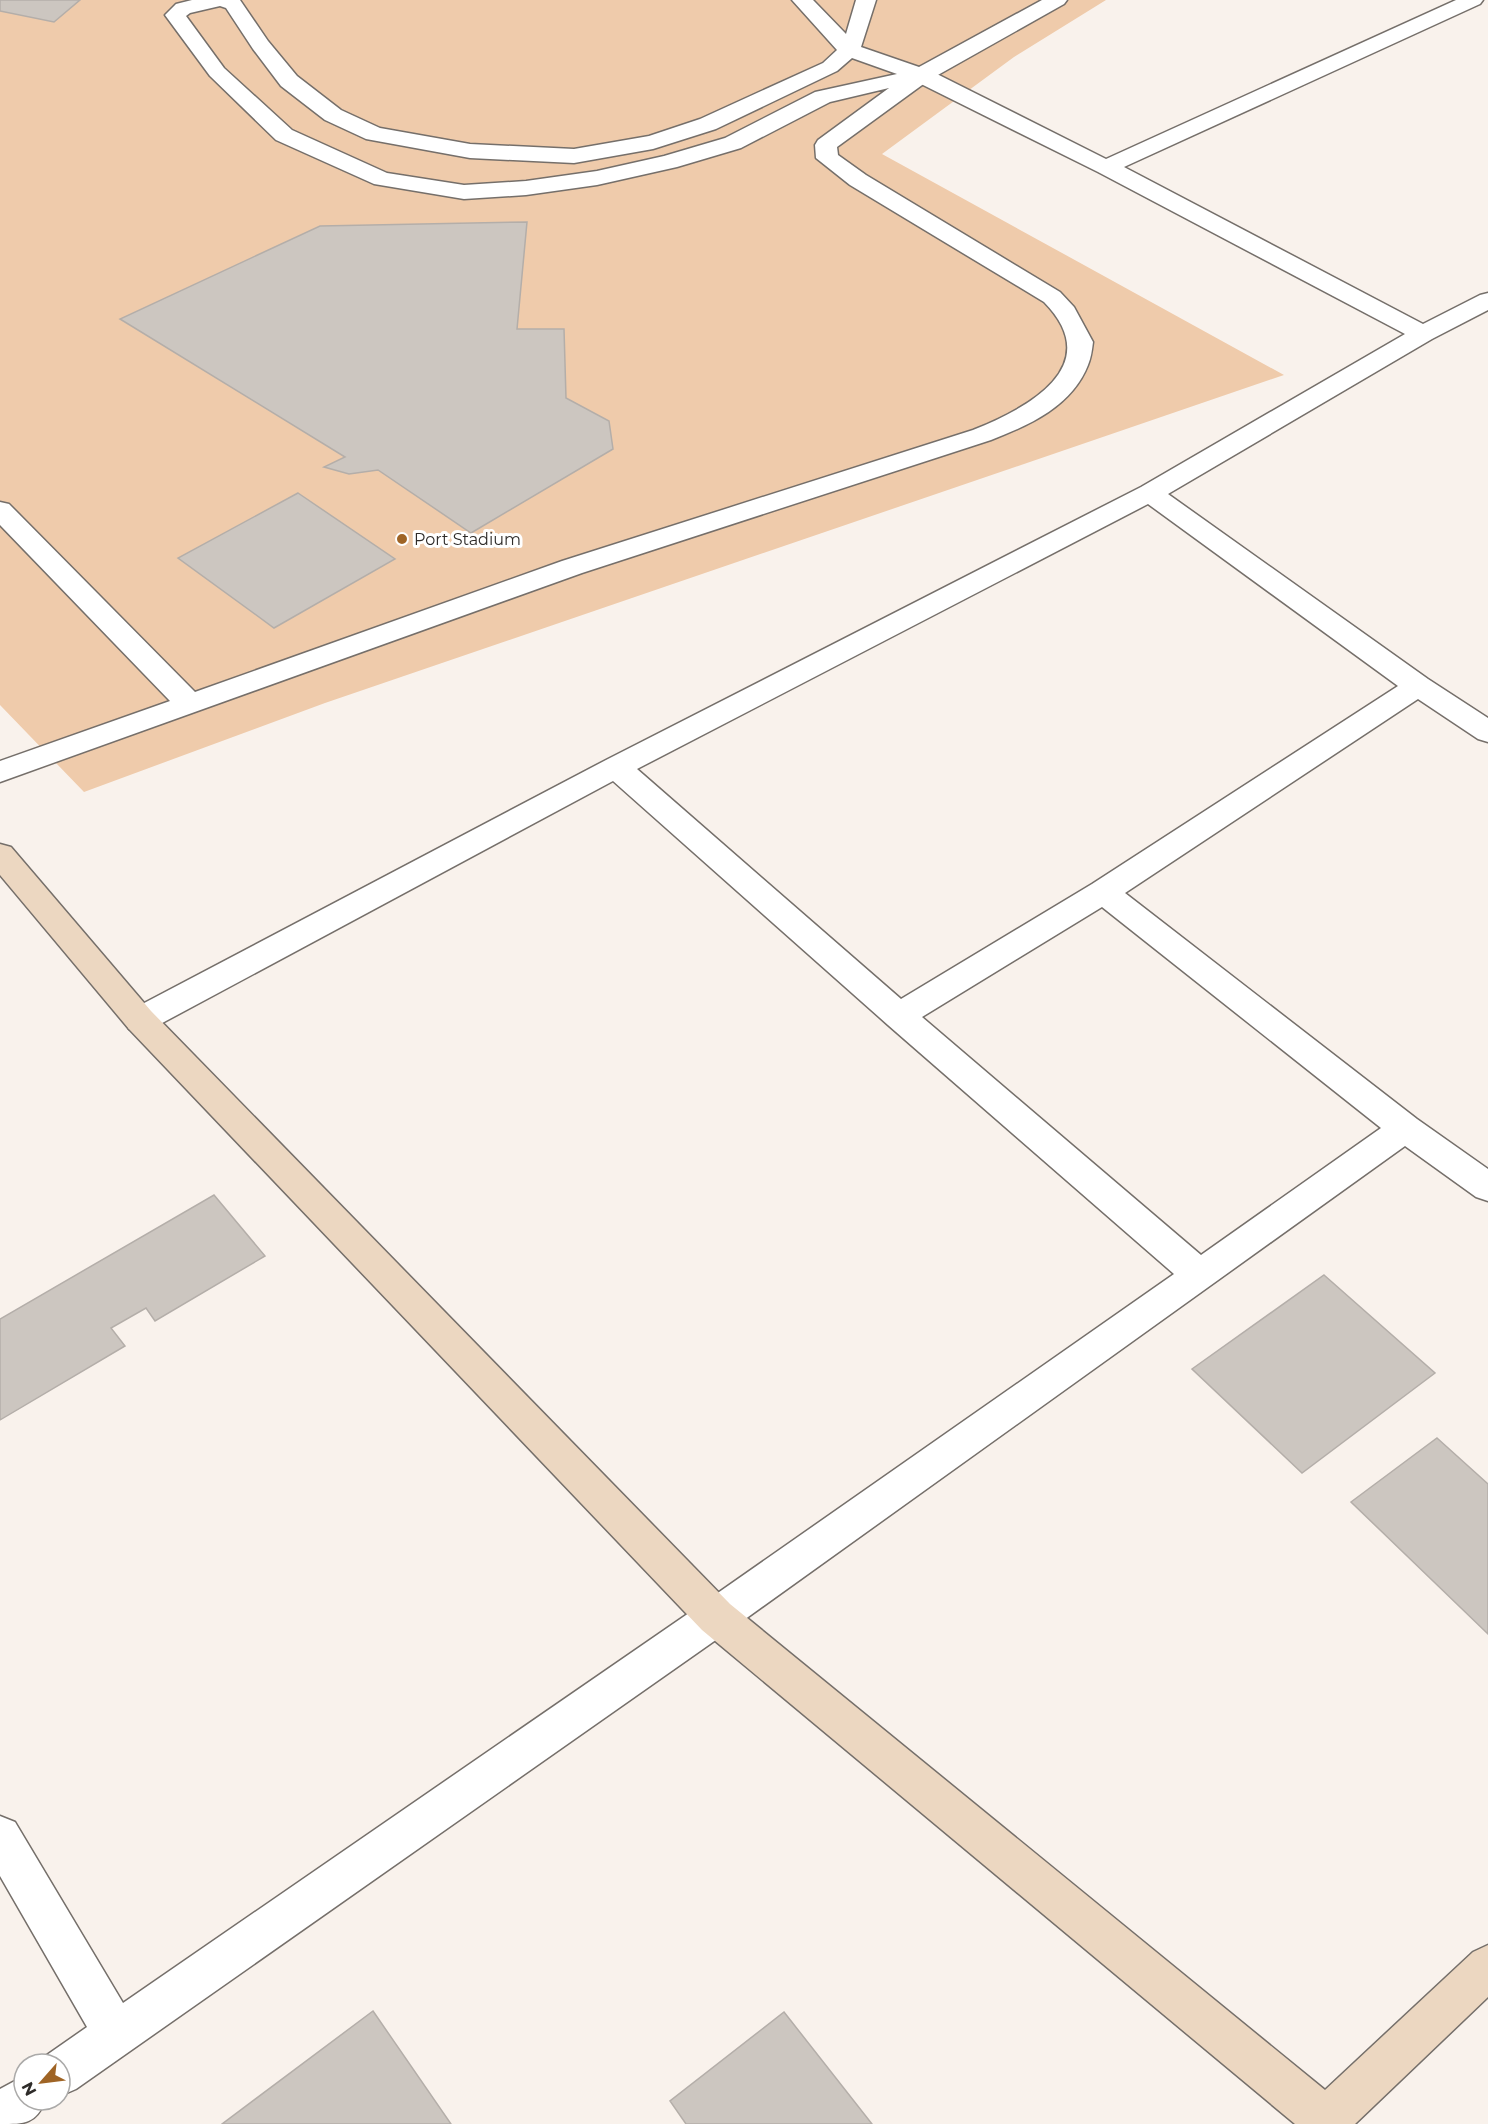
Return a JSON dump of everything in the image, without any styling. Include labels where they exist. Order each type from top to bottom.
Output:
[{"type":"main road","points":[[0,855],[140,1020],[716,1617],[1326,2122],[1488,1967]]},
{"type":"street","points":[[866,0],[849,50],[830,67],[708,124],[653,142],[574,156],[471,151],[374,134],[333,115],[289,81],[260,45],[233,4],[221,0],[183,8],[175,15],[217,72],[284,135],[382,179],[464,192],[526,188],[585,180],[669,162],[733,143],[823,97],[921,75]]},
{"type":"street","points":[[802,0],[849,50],[921,75],[1107,167],[1423,334]]},
{"type":"street","points":[[0,772],[572,567],[1008,426],[1050,399],[1064,386],[1076,365],[1081,342],[1062,307],[1052,297],[858,180],[827,158],[826,145],[921,75],[1057,0]]},
{"type":"street","points":[[1107,167],[1473,0]]},
{"type":"street","points":[[140,1020],[616,767],[1150,493],[1423,334],[1487,302]]},
{"type":"street","points":[[1150,493],[1419,686],[1488,732]]},
{"type":"street","points":[[0,510],[189,704]]},
{"type":"street","points":[[899,1016],[1103,892],[1419,686]]},
{"type":"street","points":[[616,767],[899,1016],[1200,1275]]},
{"type":"street","points":[[1103,892],[1405,1128],[1488,1187]]},
{"type":"street","points":[[72,2065],[716,1617],[1405,1128]]},
{"type":"street","points":[[0,1836],[116,2034]]},
{"type":"shaded area","name":"Port Stadium","points":[[0,0],[1106,0],[1014,57],[882,154],[1284,375],[325,703],[84,792],[0,705]]},
{"type":"building","points":[[0,0],[80,0],[54,22],[0,11]]},
{"type":"building","points":[[527,222],[517,329],[564,329],[566,398],[609,421],[613,449],[471,533],[378,470],[349,474],[324,467],[345,457],[120,319],[320,226]]},
{"type":"building","points":[[298,493],[395,559],[274,628],[178,558]]},
{"type":"building","points":[[214,1195],[265,1256],[155,1321],[146,1308],[111,1328],[125,1346],[0,1420],[0,1319]]},
{"type":"building","points":[[1324,1275],[1435,1373],[1302,1473],[1192,1369]]},
{"type":"building","points":[[1437,1438],[1488,1484],[1488,1634],[1351,1502]]},
{"type":"building","points":[[373,2011],[451,2124],[222,2124]]},
{"type":"building","points":[[784,2012],[872,2124],[686,2124],[670,2101]]},
{"type":"place","name":"Port Stadium","points":[[402,539]]}]
